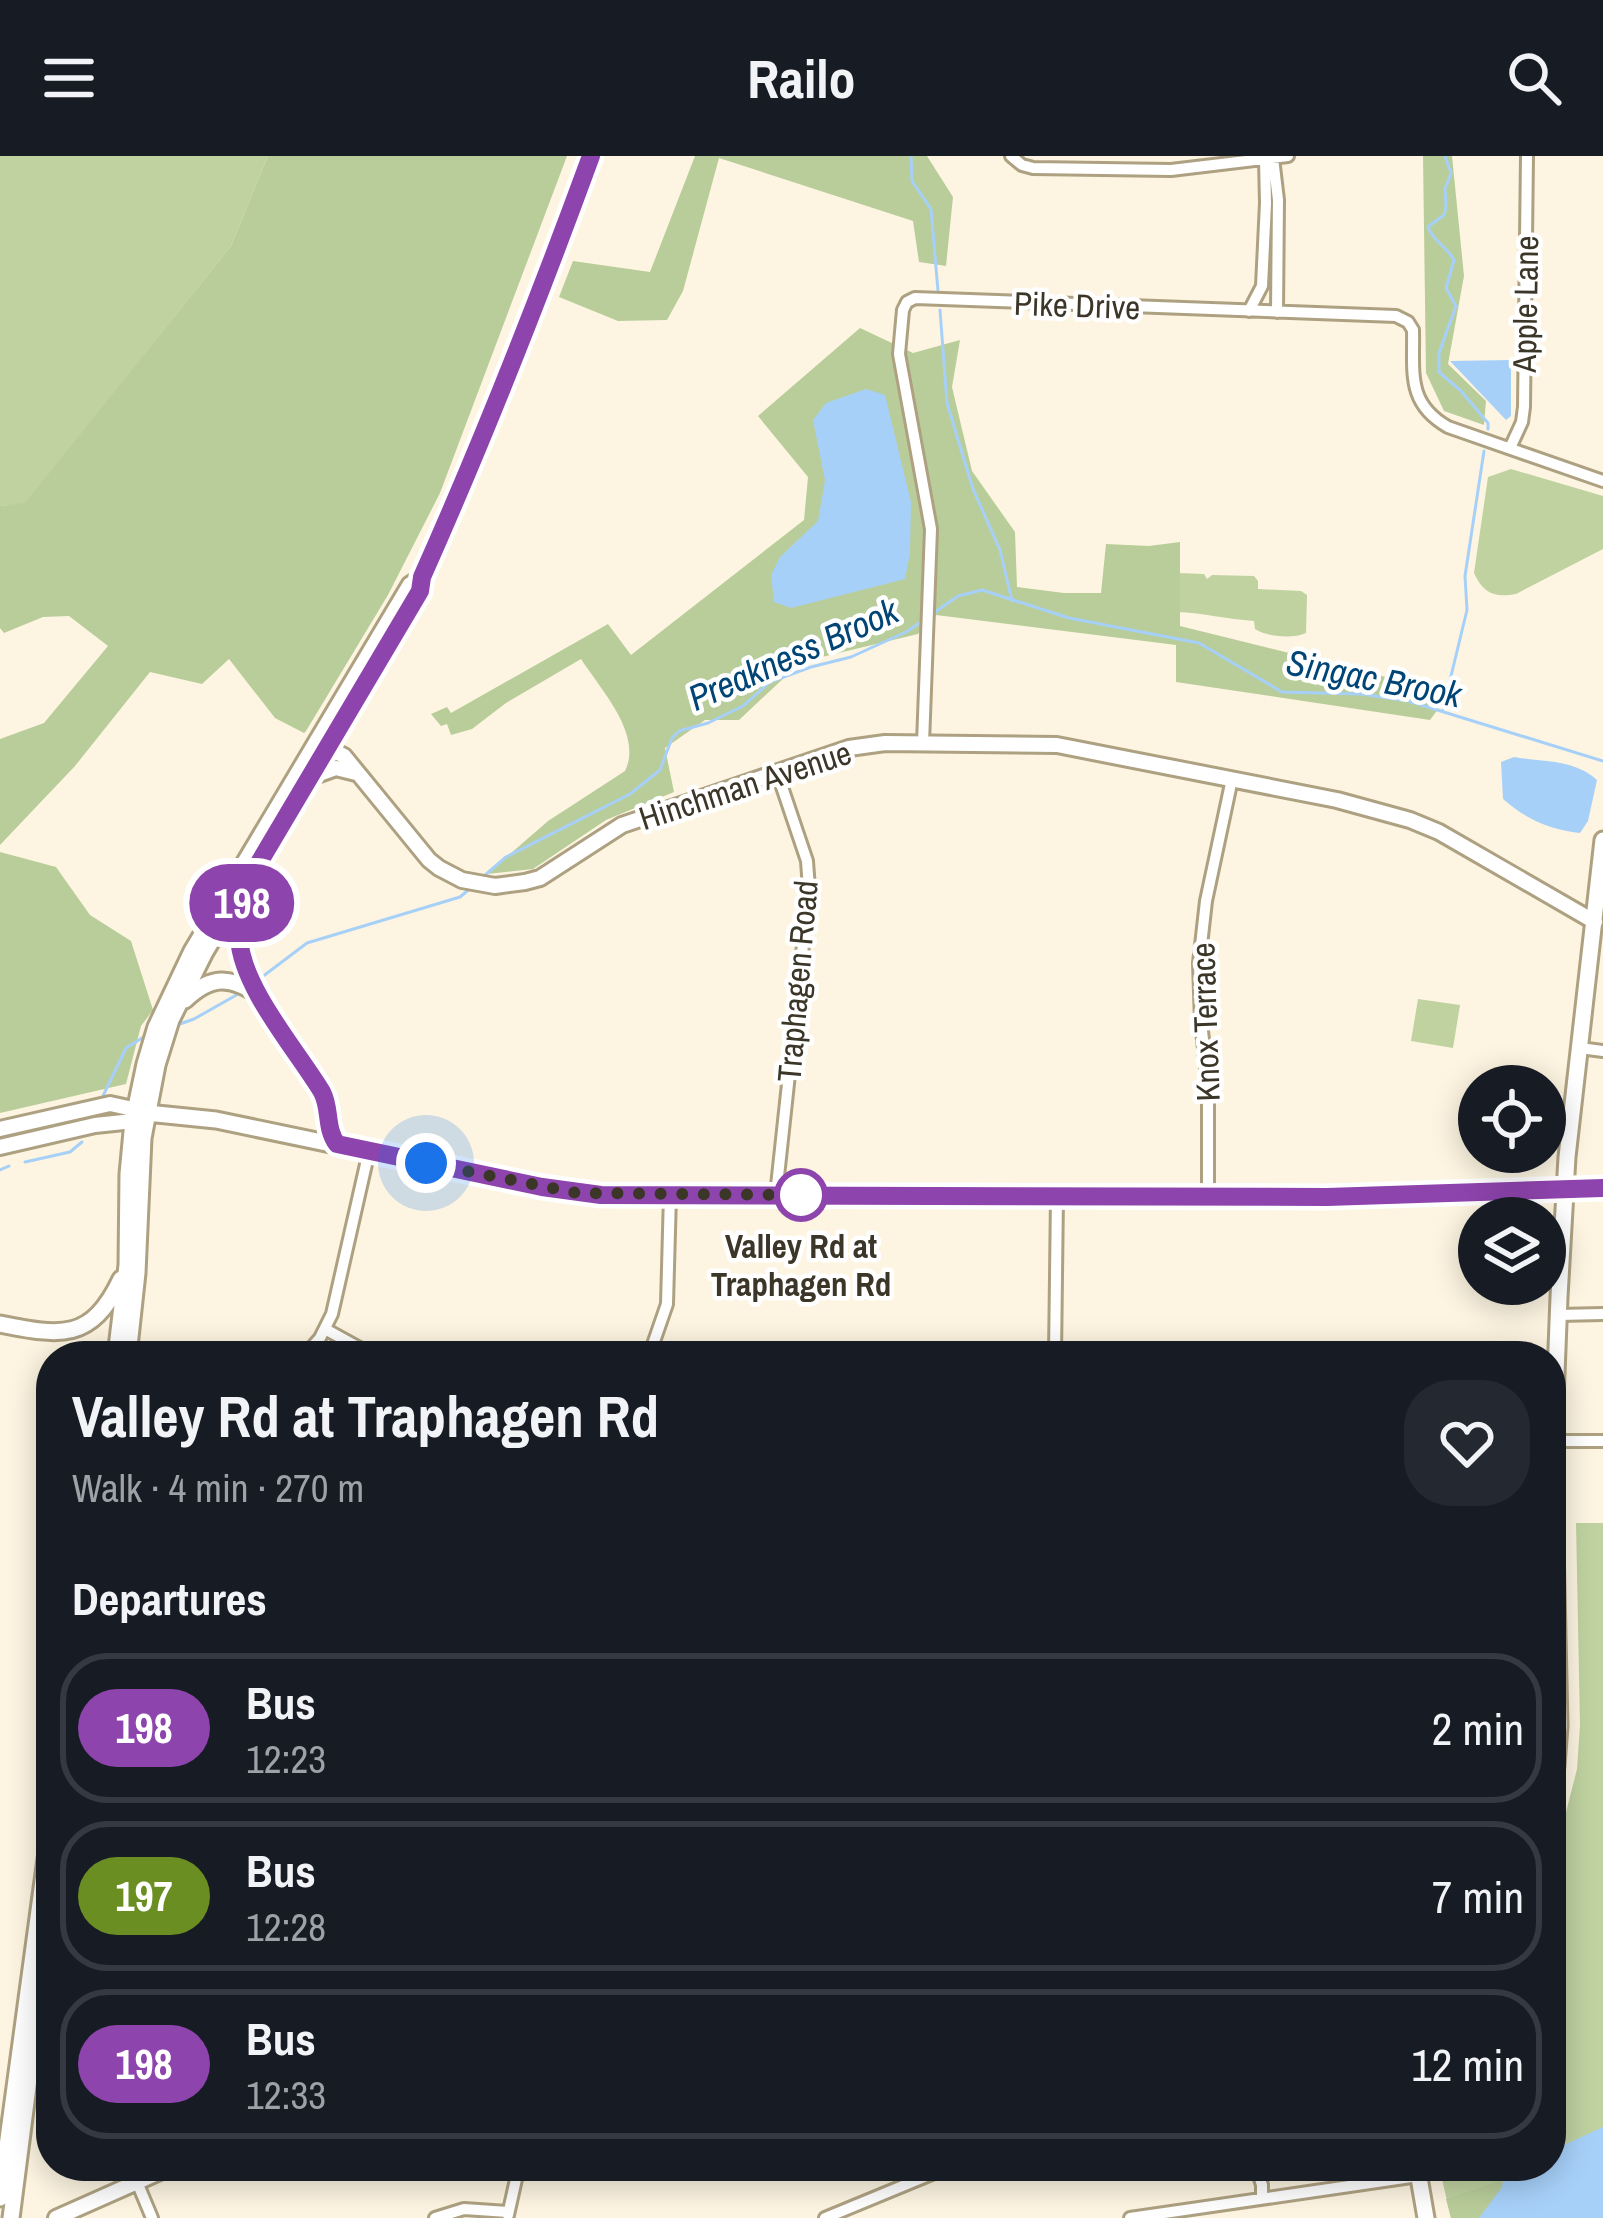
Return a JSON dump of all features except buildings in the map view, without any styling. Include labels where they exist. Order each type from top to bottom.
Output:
[{"type":"main road","points":[[118,1341],[127,1265],[128,1174],[138,1114],[191,951],[420,591],[496,408],[591,156]]},
{"type":"main road","points":[[165,1026],[311,777],[323,744]]},
{"type":"main road","points":[[1556,1341],[1565,1189],[1603,840]]},
{"type":"main road","points":[[247,883],[238,926],[246,967],[323,1094],[328,1130],[337,1144]]},
{"type":"main road","points":[[165,1026],[193,992],[214,981],[232,981],[260,995]]},
{"type":"main road","points":[[313,1081],[318,1106],[315,1141]]},
{"type":"main road","points":[[138,1114],[195,1116],[577,1193],[1415,1196],[1603,1188]]},
{"type":"main road","points":[[130,1341],[137,1273],[138,1114]]},
{"type":"main road","points":[[0,1324],[48,1334],[71,1330],[100,1314],[127,1265]]},
{"type":"main road","points":[[0,2198],[36,1933]]},
{"type":"main road","points":[[11,2218],[36,2025]]},
{"type":"main road","points":[[32,2056],[36,2051]]},
{"type":"main road","points":[[1420,2181],[1426,2218]]},
{"type":"street","points":[[1011,156],[1034,168],[1087,170],[1171,170],[1288,156]]},
{"type":"street","points":[[1087,170],[1094,156]]},
{"type":"street","points":[[1110,156],[1118,170]]},
{"type":"street","name":"Apple Lane","points":[[1510,448],[1522,422],[1525,397],[1527,156]]},
{"type":"street","points":[[1269,159],[1266,203],[1277,312]]},
{"type":"street","points":[[1249,311],[1262,286],[1270,250]]},
{"type":"street","name":"Pike Drive","points":[[923,743],[931,529],[899,354],[902,314],[907,302],[915,298],[1402,318],[1413,330],[1414,383],[1427,412],[1448,427],[1603,481]]},
{"type":"street","name":"Hinchman Avenue","points":[[323,744],[344,756],[429,860],[474,883],[510,885],[540,878],[622,825],[849,748],[885,743],[1073,746],[1337,800],[1410,820],[1461,843],[1594,922]]},
{"type":"street","points":[[311,777],[336,768],[356,773]]},
{"type":"street","name":"Traphagen Road","points":[[776,1195],[809,889],[807,861],[777,772]]},
{"type":"street","name":"Knox Terrace","points":[[1208,1197],[1208,1084],[1199,963],[1206,901],[1232,779]]},
{"type":"street","points":[[1580,1048],[1603,1051]]},
{"type":"street","points":[[0,1130],[110,1104],[138,1114]]},
{"type":"street","points":[[0,1147],[138,1114]]},
{"type":"street","points":[[316,1341],[332,1314],[369,1150]]},
{"type":"street","points":[[654,1341],[667,1304],[670,1195]]},
{"type":"street","points":[[1055,1341],[1057,1196]]},
{"type":"street","points":[[1558,1315],[1603,1314]]},
{"type":"street","points":[[325,1329],[347,1341]]},
{"type":"street","points":[[1566,1442],[1603,1441]]},
{"type":"street","points":[[435,2218],[464,2209],[508,2215],[516,2181]]},
{"type":"street","points":[[825,2218],[915,2181]]},
{"type":"street","points":[[1260,2181],[1262,2198]]},
{"type":"street","points":[[1130,2218],[1360,2181]]},
{"type":"street","points":[[56,2218],[137,2182],[152,2218]]},
{"type":"green space","points":[[0,156],[268,156],[231,246],[25,504],[0,506]]},
{"type":"green space","points":[[268,156],[567,156],[440,493],[388,595],[306,731],[275,718],[229,659],[202,684],[150,672],[75,766],[0,845],[0,739],[44,723],[108,646],[69,616],[43,617],[4,633],[0,628],[0,506],[25,503],[231,246]]},
{"type":"green space","points":[[695,156],[927,156],[953,197],[946,266],[919,262],[913,221],[719,158],[683,291],[667,320],[618,321],[559,297],[573,261],[650,272]]},
{"type":"green space","points":[[1423,156],[1452,156],[1464,276],[1448,364],[1486,401],[1484,425],[1444,411],[1426,373]]},
{"type":"green space","points":[[860,328],[913,353],[960,340],[952,387],[972,471],[1015,532],[1017,587],[1101,593],[1106,544],[1180,542],[1180,626],[1442,691],[1444,701],[1430,720],[1176,682],[1176,645],[936,615],[918,634],[801,662],[739,720],[705,720],[665,748],[674,792],[606,820],[533,869],[487,874],[548,821],[625,771],[629,742],[624,727],[581,659],[472,729],[451,735],[447,724],[441,726],[431,714],[447,707],[451,713],[608,624],[631,655],[804,520],[808,477],[758,416]]},
{"type":"green space","points":[[1511,469],[1603,496],[1603,549],[1516,594],[1501,595],[1485,589],[1474,573],[1488,477]]},
{"type":"green space","points":[[1178,573],[1204,574],[1207,579],[1212,575],[1254,576],[1258,589],[1301,591],[1307,595],[1306,633],[1273,635],[1255,629],[1254,621],[1177,612]]},
{"type":"green space","points":[[0,852],[56,867],[90,915],[131,941],[153,1010],[141,1026],[126,1084],[0,1113]]},
{"type":"green space","points":[[1418,999],[1460,1005],[1453,1048],[1411,1041]]},
{"type":"green space","points":[[1576,1523],[1603,1523],[1603,2218],[1451,2218],[1442,2181],[1566,2181],[1566,1812],[1577,1769]]},
{"type":"green space","points":[[1503,2181],[1479,2218],[1451,2218],[1446,2199]]},
{"type":"water","points":[[1511,360],[1511,416],[1506,420],[1450,361]]},
{"type":"water","points":[[866,389],[885,395],[911,502],[905,579],[791,608],[774,602],[771,575],[780,557],[818,521],[825,480],[813,420],[826,403]]},
{"type":"water","points":[[1514,757],[1568,765],[1597,780],[1588,821],[1580,833],[1539,822],[1503,799],[1501,762]]},
{"type":"water","points":[[1603,2127],[1603,2218],[1479,2218],[1503,2181],[1566,2181],[1566,2144]]},
{"type":"waterway","points":[[911,156],[912,181],[931,209],[938,291]]},
{"type":"waterway","points":[[1445,156],[1451,173],[1445,189],[1446,207],[1444,215],[1428,227],[1454,260],[1446,288],[1456,306],[1439,353],[1439,372],[1461,391],[1488,429]]},
{"type":"waterway","points":[[940,310],[947,403],[973,489],[1000,550],[1012,601]]},
{"type":"waterway","points":[[1443,709],[1467,610],[1465,576],[1484,451]]},
{"type":"waterway","name":"Singac Brook","points":[[935,612],[958,596],[982,590],[1069,618],[1199,643],[1282,692],[1361,694],[1408,701],[1603,761]]},
{"type":"waterway","name":"Preakness Brook","points":[[484,876],[506,857],[630,794],[660,770],[679,731],[743,706],[770,682],[851,657],[921,622]]},
{"type":"waterway","name":"Preakness Brook","points":[[262,977],[307,943],[460,897],[472,887]]},
{"type":"waterway","name":"Preakness Brook","points":[[174,1026],[240,993]]},
{"type":"waterway","name":"Preakness Brook","points":[[102,1098],[126,1048],[147,1035]]},
{"type":"waterway","name":"Preakness Brook","points":[[25,1162],[70,1152],[82,1142]]},
{"type":"waterway","name":"Preakness Brook","points":[[0,1170],[9,1166]]},
{"type":"bus line","name":"198","points":[[591,156],[525,337],[420,591],[247,883],[238,926],[241,953],[260,995],[323,1094],[328,1130],[337,1144],[601,1195],[1327,1197],[1603,1188]]},
{"type":"place","name":"Valley Rd at Traphagen Rd","points":[[801,1195]]},
{"type":"route","points":[[426,1163],[577,1193],[801,1195]]}]
